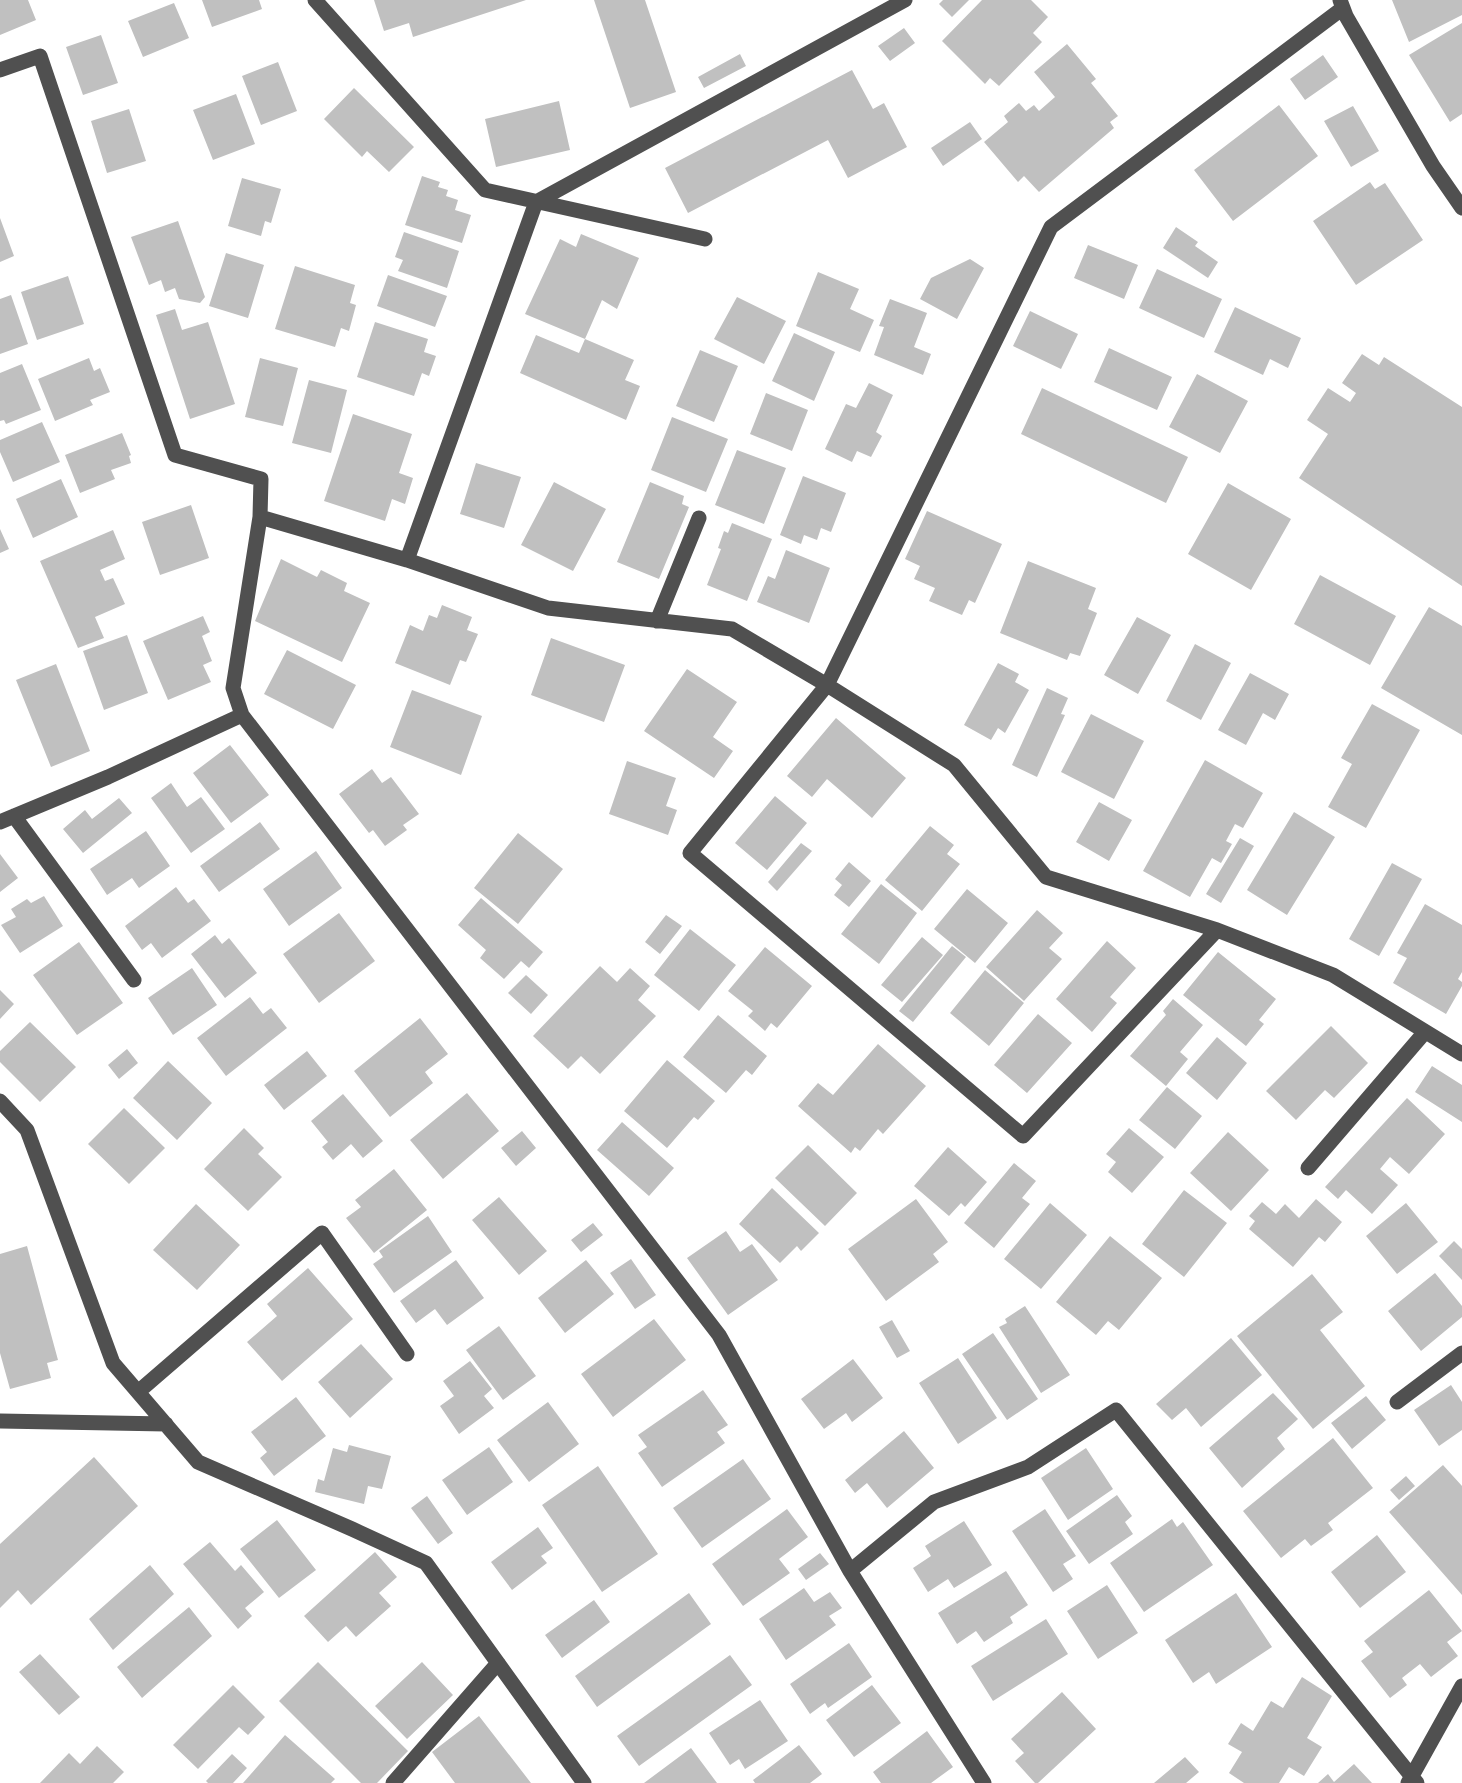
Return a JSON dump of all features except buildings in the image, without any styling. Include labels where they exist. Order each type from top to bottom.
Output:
[{"type":"street","points":[[315,0],[484,190],[705,239]]},
{"type":"street","points":[[407,560],[536,202],[905,0]]},
{"type":"street","points":[[1217,930],[1023,1136],[690,853],[827,685],[1051,227],[1341,4],[1433,166],[1462,208]]},
{"type":"street","points":[[0,70],[40,56],[175,455],[261,479],[260,517],[233,688],[242,715],[719,1335],[850,1571],[984,1783]]},
{"type":"street","points":[[260,517],[407,560],[548,608],[732,629],[827,685],[954,765],[1046,877],[1217,930],[1333,975],[1462,1054]]},
{"type":"street","points":[[657,621],[699,518]]},
{"type":"street","points":[[134,980],[7,819],[108,777],[242,715]]},
{"type":"street","points":[[1308,1168],[1425,1032]]},
{"type":"street","points":[[0,1101],[27,1130],[112,1363],[198,1462],[352,1528],[426,1563],[584,1783]]},
{"type":"street","points":[[138,1392],[322,1233],[407,1354]]},
{"type":"street","points":[[1397,1402],[1462,1353]]},
{"type":"street","points":[[850,1571],[934,1502],[1028,1467],[1116,1410],[1412,1781],[1462,1686]]},
{"type":"street","points":[[0,1421],[166,1424]]},
{"type":"street","points":[[393,1783],[498,1663]]}]
